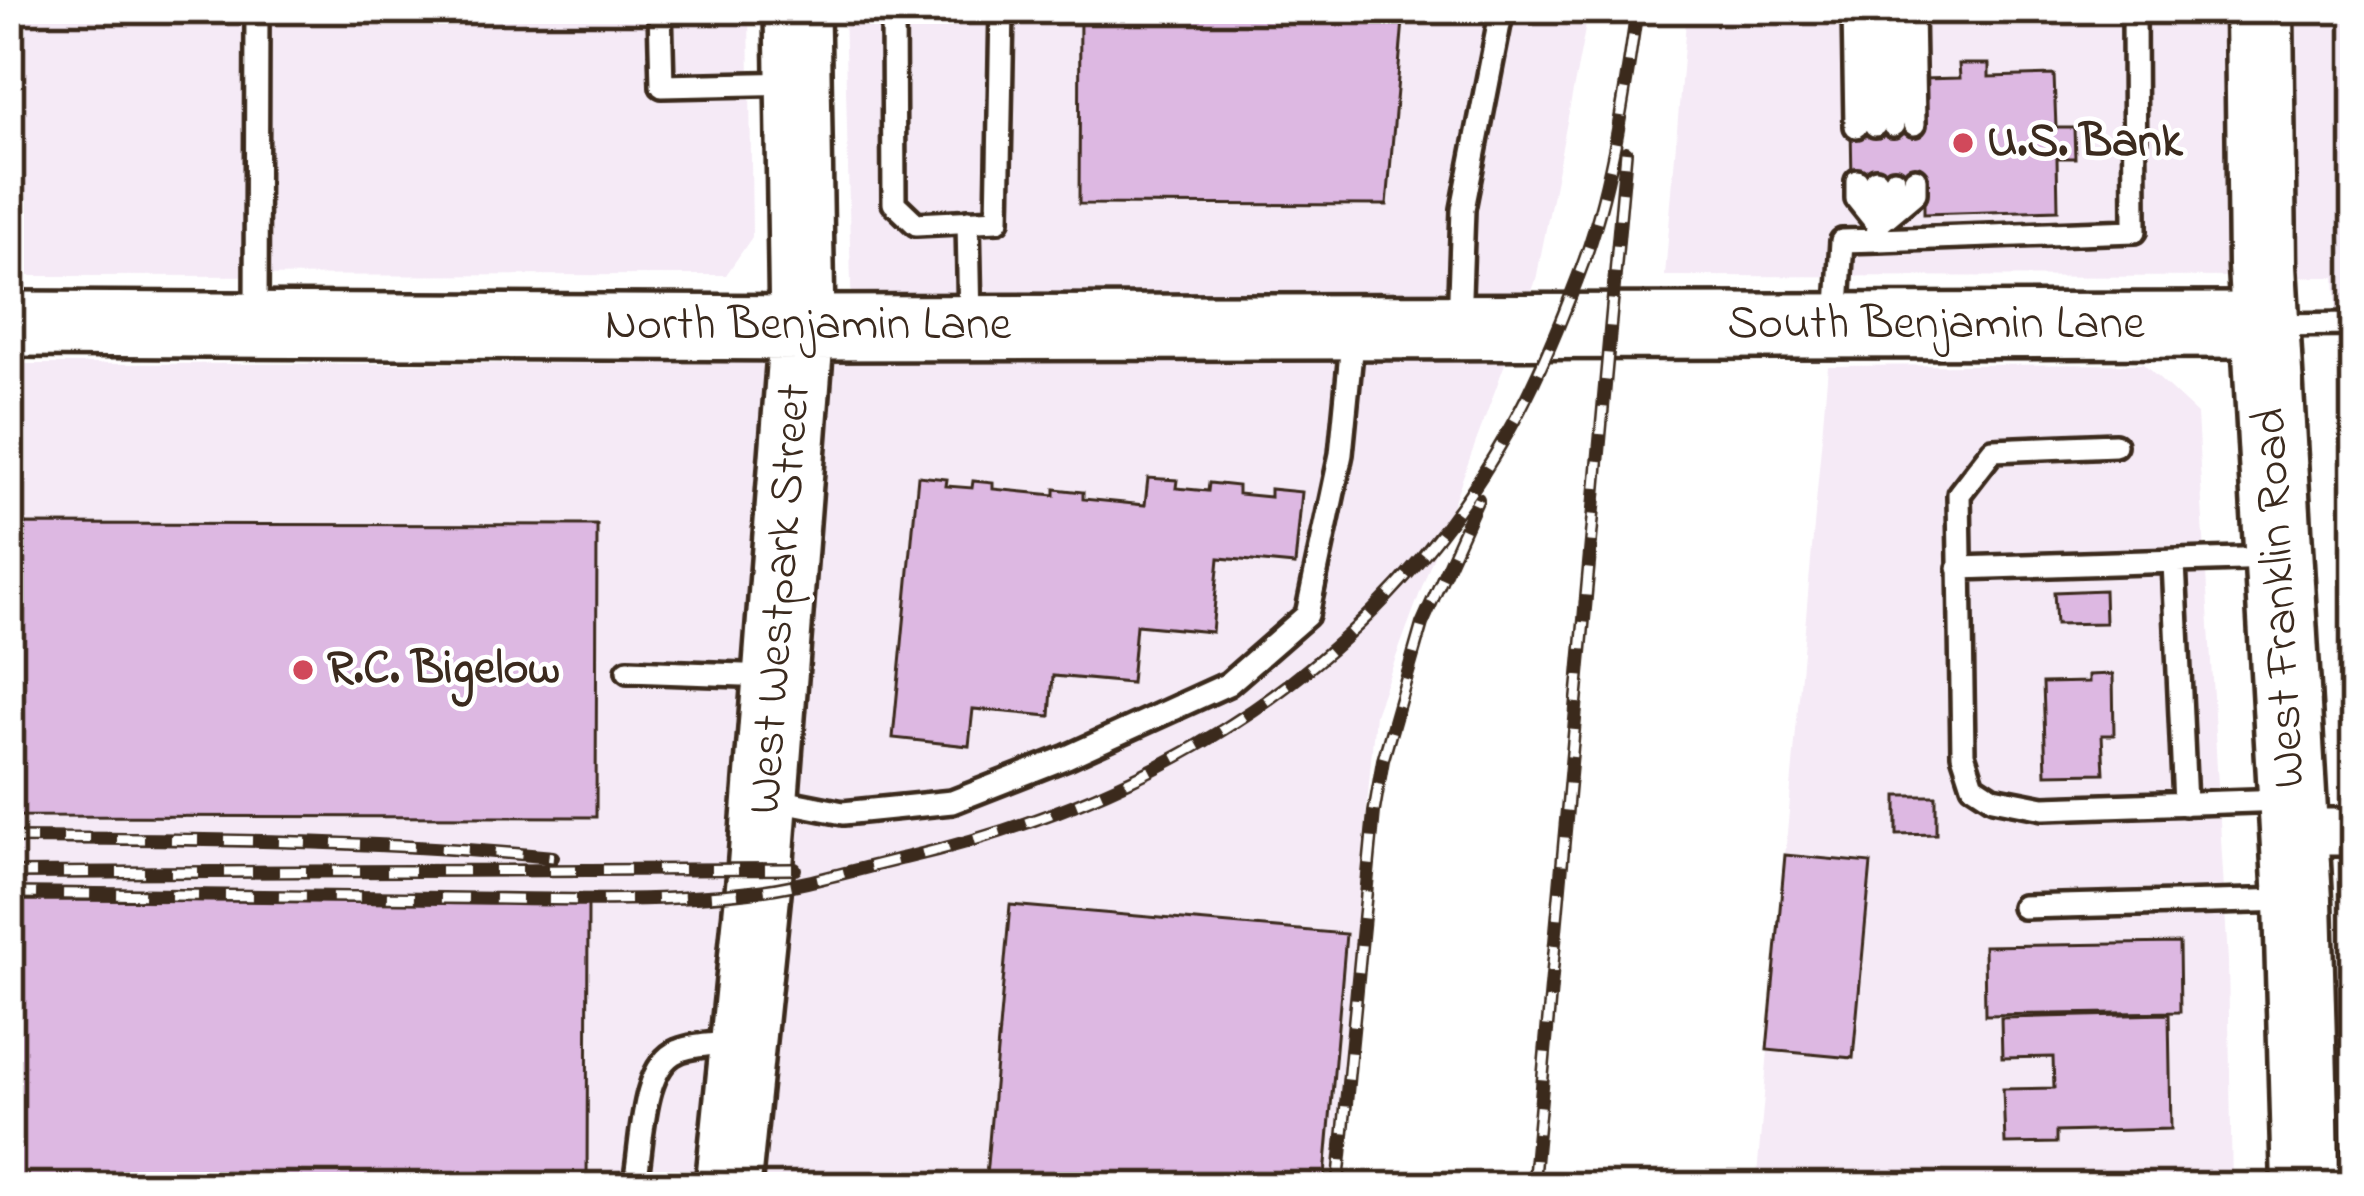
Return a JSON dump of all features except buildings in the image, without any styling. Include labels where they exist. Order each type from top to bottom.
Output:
[{"type":"main road","name":"West Franklin Road","points":[[2259,9],[2265,325],[2279,558],[2314,821],[2297,900],[2306,1187]]},
{"type":"street","name":"West Westpark Street","points":[[728,1187],[766,798],[802,328],[797,9]]},
{"type":"street","name":"North Benjamin Lane","points":[[9,324],[1608,326]]},
{"type":"street","name":"South Benjamin Lane","points":[[1608,326],[2265,325]]},
{"type":"lane","points":[[256,326],[257,9]]},
{"type":"lane","points":[[660,9],[662,86],[798,82]]},
{"type":"lane","points":[[893,9],[894,202],[916,224],[998,220],[1002,9]]},
{"type":"lane","points":[[1459,325],[1463,209],[1502,9]]},
{"type":"lane","points":[[1854,9],[1885,125]]},
{"type":"lane","points":[[1873,9],[1885,125]]},
{"type":"lane","points":[[1885,125],[1892,9]]},
{"type":"lane","points":[[1885,125],[1912,9]]},
{"type":"lane","points":[[1837,327],[1842,241],[1878,232],[2135,232],[2134,9]]},
{"type":"lane","points":[[1886,180],[1894,191],[1878,232],[1857,199],[1886,180]]},
{"type":"lane","points":[[968,221],[970,326]]},
{"type":"lane","points":[[2265,325],[2355,324]]},
{"type":"lane","points":[[766,798],[843,813],[952,802],[1067,757],[1228,684],[1307,614],[1342,454],[1353,326]]},
{"type":"lane","points":[[2115,445],[1994,450],[1959,494],[1963,754],[1973,785],[1993,799],[2044,808],[2185,804],[2314,821]]},
{"type":"lane","points":[[1959,568],[2279,558]]},
{"type":"lane","points":[[2174,562],[2185,804]]},
{"type":"lane","points":[[628,671],[775,676]]},
{"type":"lane","points":[[2024,907],[2297,900]]},
{"type":"lane","points":[[634,1187],[648,1094],[665,1061],[674,1052],[742,1041]]},
{"type":"shaded area","points":[[9,9],[749,9],[752,237],[726,275],[9,276]]},
{"type":"shaded area","points":[[844,9],[1589,9],[1536,280],[1375,714],[1334,1187],[9,1187],[9,364],[853,363]]},
{"type":"shaded area","points":[[1687,9],[2355,9],[2355,659],[2335,277],[1665,276]]},
{"type":"shaded area","points":[[2143,364],[2197,414],[2228,962],[2232,1187],[1756,1187],[1828,366]]},
{"type":"railway","points":[[9,893],[596,900],[750,892],[828,877],[999,832],[1089,799],[1173,759],[1253,710],[1327,654],[1394,589],[1455,515],[1508,432],[1546,356],[1599,213],[1637,9]]},
{"type":"railway","points":[[1533,1187],[1626,152]]},
{"type":"railway","points":[[1338,1187],[1383,760],[1422,624],[1478,499]]},
{"type":"railway","points":[[9,838],[349,844],[553,857]]},
{"type":"railway","points":[[9,873],[795,869]]},
{"type":"place","name":"U.S. Bank","points":[[1963,143]]},
{"type":"place","name":"R.C. Bigelow","points":[[303,670]]}]
